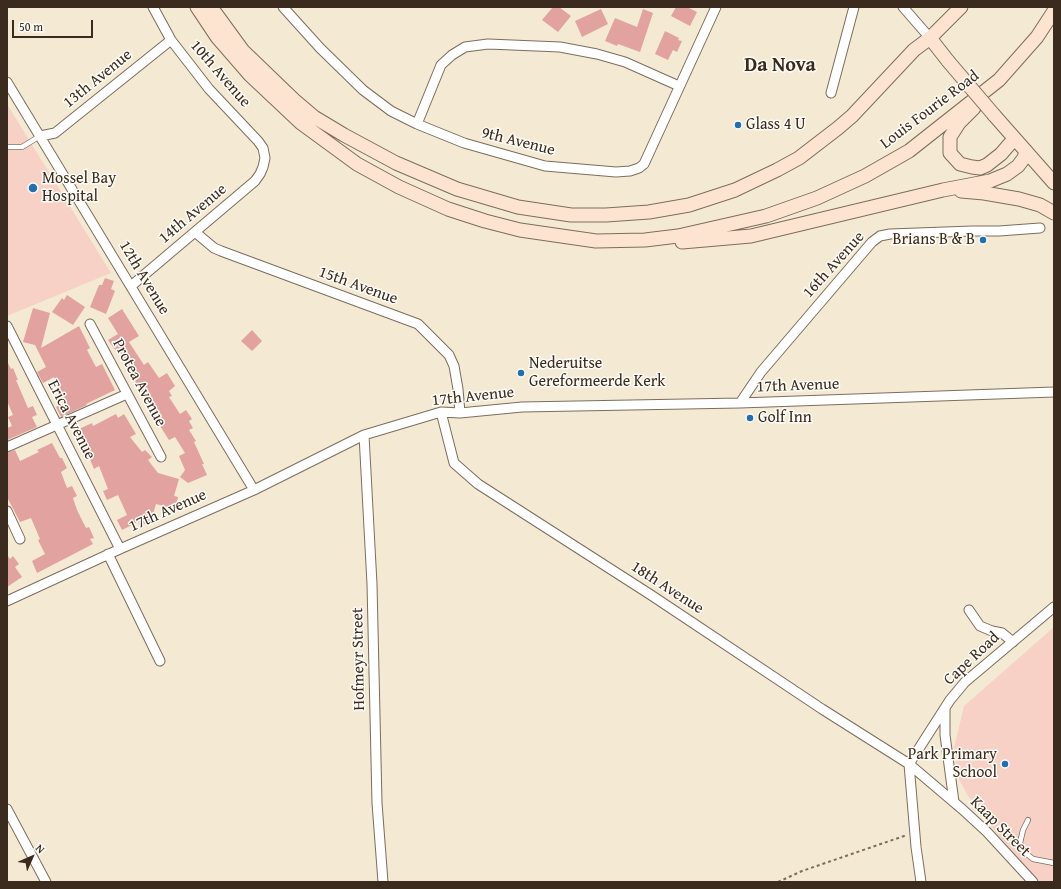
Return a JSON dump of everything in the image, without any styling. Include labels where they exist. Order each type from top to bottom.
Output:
[{"type":"main road","name":"Louis Fourie Road","points":[[197,7],[217,36],[254,80],[301,123],[357,164],[399,187],[448,209],[484,221],[520,230],[596,241],[652,239],[678,236],[766,216],[817,198],[865,176],[909,151],[999,80],[1037,37],[1054,11]]},
{"type":"main road","name":"Louis Fourie Road","points":[[211,7],[241,49],[277,90],[333,140],[360,158],[403,182],[450,204],[486,216],[521,225],[559,232],[595,235],[645,236],[677,234],[708,229]]},
{"type":"main road","points":[[241,49],[314,117],[396,163],[457,189],[518,207],[571,215],[606,215],[649,212],[689,205],[735,190],[778,170],[799,158],[852,116],[914,50],[930,38],[961,7]]},
{"type":"main road","points":[[930,38],[1014,139],[1054,183]]},
{"type":"main road","points":[[999,80],[979,104],[959,124],[950,137],[950,153],[960,164],[980,168],[993,161],[1014,139]]},
{"type":"main road","points":[[596,241],[655,246],[752,236],[943,190],[990,181],[1007,174],[1018,166],[1024,158],[1026,151]]},
{"type":"main road","points":[[943,190],[1006,196],[1040,205],[1054,212]]},
{"type":"street","name":"10th Avenue","points":[[153,7],[171,40],[209,89],[258,141],[263,148],[265,158]]},
{"type":"street","name":"9th Avenue","points":[[283,7],[320,48],[363,90],[391,111],[416,124],[464,144],[545,166],[616,172],[630,171],[639,168],[644,164],[716,7]]},
{"type":"street","points":[[831,93],[854,7]]},
{"type":"street","points":[[904,7],[930,38]]},
{"type":"street","name":"13th Avenue","points":[[40,136],[55,133],[171,40]]},
{"type":"street","points":[[416,124],[441,65],[452,55],[465,47],[488,44],[560,47],[597,54],[625,62],[679,86]]},
{"type":"street","name":"12th Avenue","points":[[7,82],[254,490]]},
{"type":"street","name":"14th Avenue","points":[[131,286],[255,181],[260,174],[265,158]]},
{"type":"street","name":"16th Avenue","points":[[740,403],[761,372],[863,252],[880,236],[890,234],[999,231],[1040,228]]},
{"type":"street","name":"15th Avenue","points":[[196,232],[214,248],[221,251],[418,324],[449,354],[454,366],[460,413]]},
{"type":"street","name":"Protea Avenue","points":[[90,324],[162,458]]},
{"type":"street","name":"Erica Avenue","points":[[7,326],[120,549]]},
{"type":"street","name":"17th Avenue","points":[[7,601],[108,554],[254,490],[364,435],[441,412],[460,413],[522,407],[740,403],[1054,392]]},
{"type":"street","points":[[7,447],[127,394]]},
{"type":"street","name":"18th Avenue","points":[[441,412],[454,463],[478,484],[651,594],[822,709],[909,764]]},
{"type":"street","name":"Hofmeyr Street","points":[[364,435],[372,584],[377,803],[383,882]]},
{"type":"street","points":[[7,511],[20,539]]},
{"type":"street","points":[[108,554],[160,661]]},
{"type":"street","name":"Cape Road","points":[[909,764],[945,708],[965,682],[1054,607]]},
{"type":"street","points":[[969,610],[980,626],[992,632],[1002,633],[1013,642]]},
{"type":"street","points":[[945,708],[945,735],[954,802]]},
{"type":"street","points":[[909,764],[921,882]]},
{"type":"street","name":"Kaap Street","points":[[909,764],[987,832],[1033,882]]},
{"type":"street","points":[[7,809],[46,882]]},
{"type":"lane","points":[[7,147],[22,147],[40,136]]},
{"type":"lane","points":[[1028,820],[1023,830],[1020,843],[1023,851],[1033,859],[1054,863]]},
{"type":"path","points":[[778,882],[802,871],[915,832]]},
{"type":"shaded area","name":"Mossel Bay Hospital","points":[[7,104],[111,273],[7,316]]},
{"type":"shaded area","name":"Park Primary School","points":[[1054,627],[1054,882],[1040,882],[1012,855],[977,806],[968,796],[959,779],[954,748],[964,706]]},
{"type":"building","points":[[553,7],[559,7],[571,16],[558,32],[542,20]]},
{"type":"building","points":[[676,7],[687,7],[697,12],[690,26],[671,16]]},
{"type":"building","points":[[601,9],[608,24],[582,37],[575,21]]},
{"type":"building","points":[[643,9],[653,13],[640,52],[605,41],[615,18],[637,27]]},
{"type":"building","points":[[665,31],[682,41],[677,52],[673,50],[668,60],[655,54]]},
{"type":"building","points":[[105,278],[114,281],[111,289],[115,291],[106,314],[90,307],[99,285],[102,285]]},
{"type":"building","points":[[67,295],[85,307],[73,325],[52,312],[62,298],[64,300]]},
{"type":"building","points":[[33,308],[50,313],[41,348],[79,326],[90,348],[87,350],[96,367],[102,364],[115,390],[61,417],[56,407],[67,402],[54,377],[43,383],[37,372],[46,367],[35,345],[23,342]]},
{"type":"building","points":[[122,309],[139,336],[129,342],[144,365],[148,362],[159,378],[167,373],[175,386],[169,391],[172,396],[169,397],[180,414],[186,410],[192,419],[189,421],[193,428],[189,430],[196,441],[194,442],[204,464],[202,464],[207,475],[188,483],[180,477],[185,470],[179,456],[185,453],[175,437],[169,440],[160,426],[165,423],[155,407],[152,408],[129,373],[132,371],[118,349],[116,351],[108,340],[118,334],[108,318]]},
{"type":"building","points":[[252,330],[262,341],[252,351],[241,341]]},
{"type":"building","points":[[7,361],[11,369],[13,368],[18,380],[16,380],[28,408],[33,406],[37,415],[32,417],[37,427],[7,440],[7,428],[12,426],[8,417],[13,415],[7,401]]},
{"type":"building","points":[[116,414],[118,418],[124,414],[136,434],[130,437],[142,452],[145,450],[152,457],[148,460],[158,473],[179,479],[174,496],[178,497],[175,509],[156,504],[151,521],[140,526],[138,522],[122,530],[117,520],[127,515],[118,495],[107,500],[103,491],[108,489],[99,466],[94,469],[89,457],[85,458],[80,446],[84,445],[77,430],[92,423],[93,426]]},
{"type":"building","points":[[52,443],[67,468],[61,472],[67,488],[72,486],[77,496],[73,498],[77,510],[86,528],[89,527],[94,538],[90,539],[93,544],[37,573],[32,561],[45,554],[38,540],[40,539],[31,518],[20,522],[7,497],[7,453],[15,450],[20,461],[39,452],[37,450]]},
{"type":"building","points":[[7,555],[10,559],[13,556],[19,564],[15,567],[22,577],[7,587]]},
{"type":"place","name":"Glass 4 U","points":[[738,125]]},
{"type":"place","name":"Mossel Bay Hospital","points":[[33,188]]},
{"type":"place","name":"Brians B & B","points":[[983,240]]},
{"type":"place","name":"Nederuitse Gereformeerde Kerk","points":[[521,373]]},
{"type":"place","name":"Golf Inn","points":[[750,418]]},
{"type":"place","name":"Park Primary School","points":[[1005,764]]},
{"type":"district","name":"Da Nova","points":[[780,66]]}]
